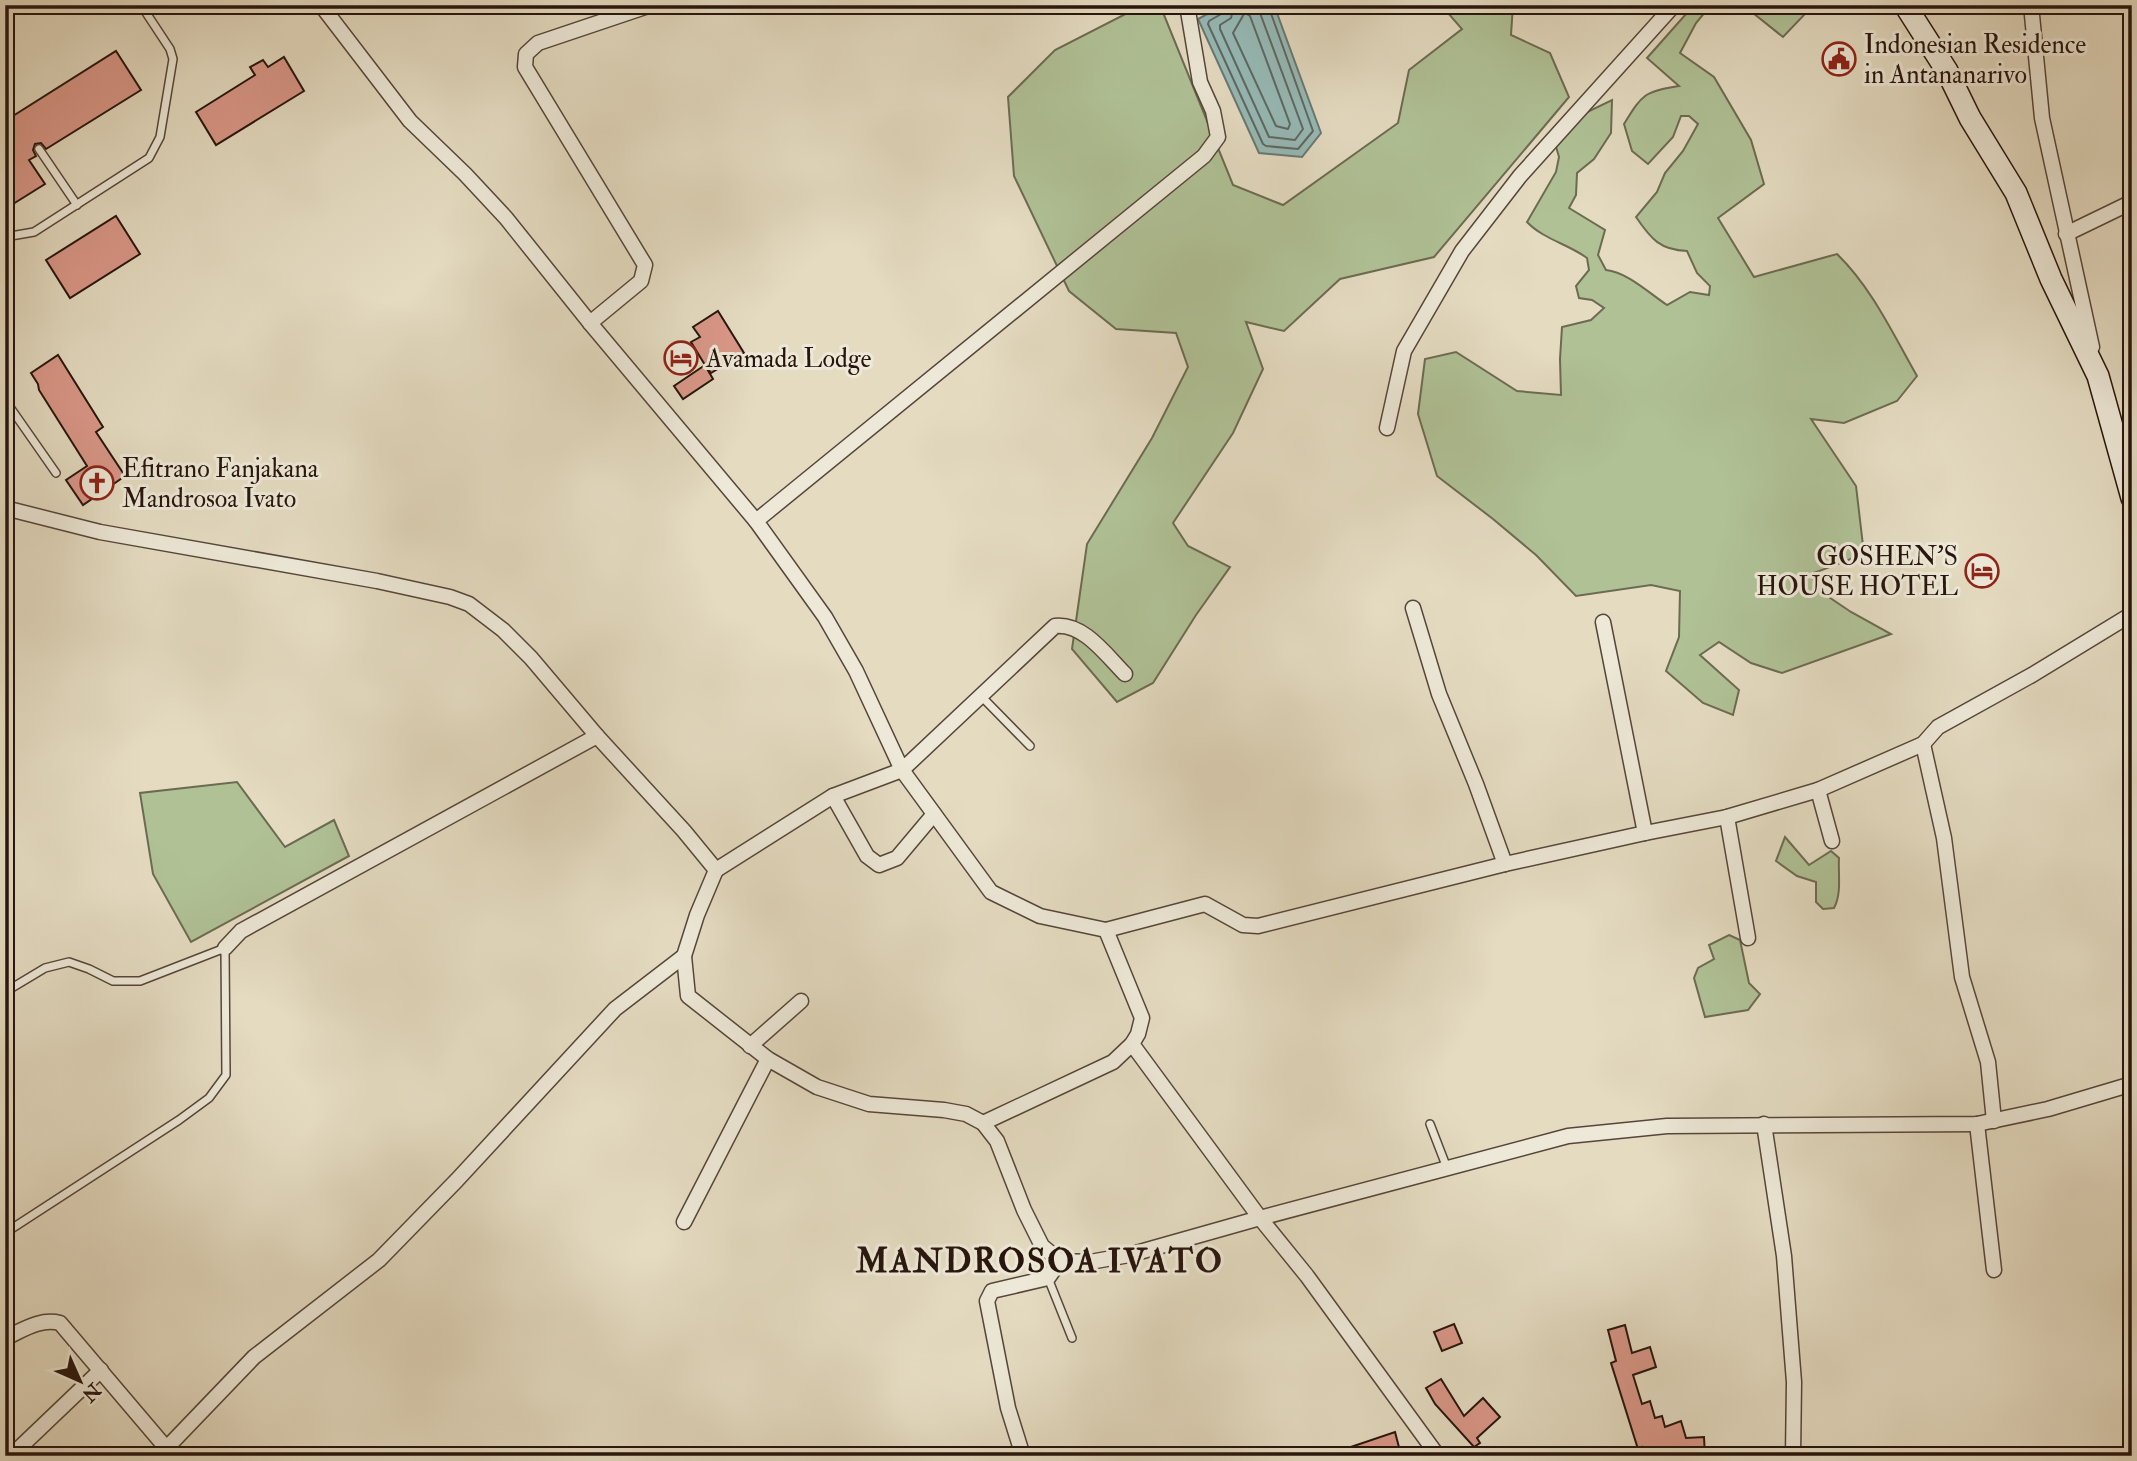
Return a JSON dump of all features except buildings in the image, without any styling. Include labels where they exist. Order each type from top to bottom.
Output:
[{"type":"main road","points":[[1905,5],[1947,71],[1970,118],[2016,193],[2051,279],[2098,376],[2132,498]]},
{"type":"street","points":[[321,5],[410,121],[506,218],[756,521],[825,617],[856,671],[902,770],[991,892],[1040,916],[1106,930],[1205,904],[1243,925],[1258,926],[1505,864],[1727,817],[1818,790],[1923,744],[1938,727],[2032,675],[2132,614]]},
{"type":"street","points":[[590,323],[641,281],[645,265],[525,67],[526,54],[538,43],[651,5]]},
{"type":"street","points":[[756,521],[1204,156],[1218,136],[1213,111],[1200,82],[1187,5]]},
{"type":"street","points":[[1387,428],[1404,351],[1462,251],[1520,176],[1674,5]]},
{"type":"street","points":[[2031,5],[2042,118],[2098,376]]},
{"type":"street","points":[[2066,234],[2132,202]]},
{"type":"street","points":[[5,508],[100,532],[377,581],[450,597],[469,604],[503,630],[716,870]]},
{"type":"street","points":[[1413,608],[1438,694],[1476,784],[1505,864]]},
{"type":"street","points":[[1603,622],[1645,833]]},
{"type":"street","points":[[1125,674],[1083,633],[1064,625],[1055,626],[902,770],[832,796],[716,870],[697,915],[684,956],[688,996],[768,1059],[817,1087],[869,1104],[944,1110],[965,1114],[983,1123],[998,1141],[1024,1210],[1042,1246],[1060,1261],[1090,1262],[1129,1255],[1569,1136],[1667,1126],[1977,1124],[2048,1109],[2132,1084]]},
{"type":"street","points":[[225,948],[241,931],[597,736]]},
{"type":"street","points":[[1923,744],[1944,838],[1962,977],[1988,1062],[1994,1121]]},
{"type":"street","points":[[1818,790],[1832,841]]},
{"type":"street","points":[[832,796],[867,856],[878,865],[897,858],[934,814]]},
{"type":"street","points":[[1727,817],[1748,938]]},
{"type":"street","points":[[983,1123],[1113,1062],[1132,1044],[1142,1018],[1106,930]]},
{"type":"street","points":[[5,1338],[49,1321],[60,1323],[166,1453],[254,1357],[379,1260],[615,1009],[684,956]]},
{"type":"street","points":[[750,1045],[801,1001]]},
{"type":"street","points":[[1132,1044],[1260,1218],[1307,1276],[1438,1456]]},
{"type":"street","points":[[684,1222],[768,1059]]},
{"type":"street","points":[[1764,1124],[1785,1270],[1794,1382],[1793,1456]]},
{"type":"street","points":[[1977,1124],[1994,1270]]},
{"type":"street","points":[[1023,1456],[1008,1408],[987,1301],[992,1291],[1048,1278],[1060,1261]]},
{"type":"street","points":[[10,1456],[101,1370]]},
{"type":"lane","points":[[5,237],[34,232],[149,158],[160,136],[173,60],[170,49],[141,5]]},
{"type":"lane","points":[[39,149],[76,205]]},
{"type":"lane","points":[[5,400],[56,473]]},
{"type":"lane","points":[[981,696],[1030,746]]},
{"type":"lane","points":[[5,992],[45,968],[69,962],[113,981],[140,981],[225,948],[226,1075],[209,1098],[5,1233]]},
{"type":"lane","points":[[1430,1124],[1447,1168]]},
{"type":"lane","points":[[1048,1278],[1072,1338]]},
{"type":"green space","points":[[1143,5],[1160,5],[1233,185],[1283,205],[1398,123],[1409,70],[1462,29],[1441,5],[1513,5],[1511,35],[1550,53],[1569,97],[1434,257],[1340,279],[1284,331],[1246,322],[1263,369],[1233,433],[1173,523],[1188,546],[1230,567],[1153,683],[1117,702],[1072,649],[1087,544],[1152,438],[1188,367],[1176,333],[1116,329],[1069,291],[1014,176],[1008,97],[1055,50]]},
{"type":"green space","points":[[1694,5],[1711,5],[1696,23],[1680,53],[1714,77],[1751,140],[1764,184],[1718,218],[1754,277],[1837,254],[1871,296],[1917,376],[1897,401],[1844,423],[1811,419],[1856,486],[1864,554],[1811,574],[1817,589],[1891,634],[1782,673],[1751,663],[1719,642],[1700,655],[1739,690],[1733,715],[1703,703],[1666,671],[1679,637],[1680,591],[1651,585],[1576,596],[1536,555],[1437,476],[1418,414],[1425,359],[1456,352],[1517,391],[1561,395],[1562,327],[1591,320],[1604,308],[1592,300],[1579,298],[1576,286],[1589,270],[1587,258],[1540,233],[1527,222],[1556,172],[1559,157],[1555,143],[1583,114],[1612,100],[1611,133],[1594,159],[1577,173],[1576,195],[1569,208],[1605,230],[1598,255],[1606,270],[1630,279],[1667,305],[1690,292],[1709,295],[1710,286],[1697,273],[1687,251],[1663,246],[1657,242],[1636,217],[1657,192],[1665,173],[1683,151],[1698,124],[1689,116],[1681,116],[1673,137],[1648,164],[1632,151],[1624,124],[1645,96],[1679,86],[1647,58]]},
{"type":"green space","points":[[1743,5],[1810,5],[1783,37]]},
{"type":"green space","points":[[237,782],[285,847],[334,820],[349,856],[191,942],[153,874],[140,793]]},
{"type":"green space","points":[[1785,837],[1809,865],[1831,851],[1839,858],[1839,890],[1834,908],[1823,909],[1816,902],[1816,882],[1797,876],[1776,861]]},
{"type":"green space","points":[[1729,935],[1740,940],[1749,983],[1760,994],[1748,1010],[1705,1017],[1694,978],[1698,968],[1714,959],[1709,945]]},
{"type":"water","points":[[1224,5],[1274,5],[1321,133],[1302,157],[1259,153],[1198,19]]},
{"type":"place","name":"Indonesian Residence in Antananarivo","points":[[1839,59]]},
{"type":"place","name":"Avamada Lodge","points":[[681,358]]},
{"type":"place","name":"Efitrano Fanjakana Mandrosoa Ivato","points":[[97,483]]},
{"type":"place","name":"GOSHEN'S HOUSE HOTEL","points":[[1982,571]]},
{"type":"district","name":"MANDROSOA IVATO","points":[[1040,1260]]}]
